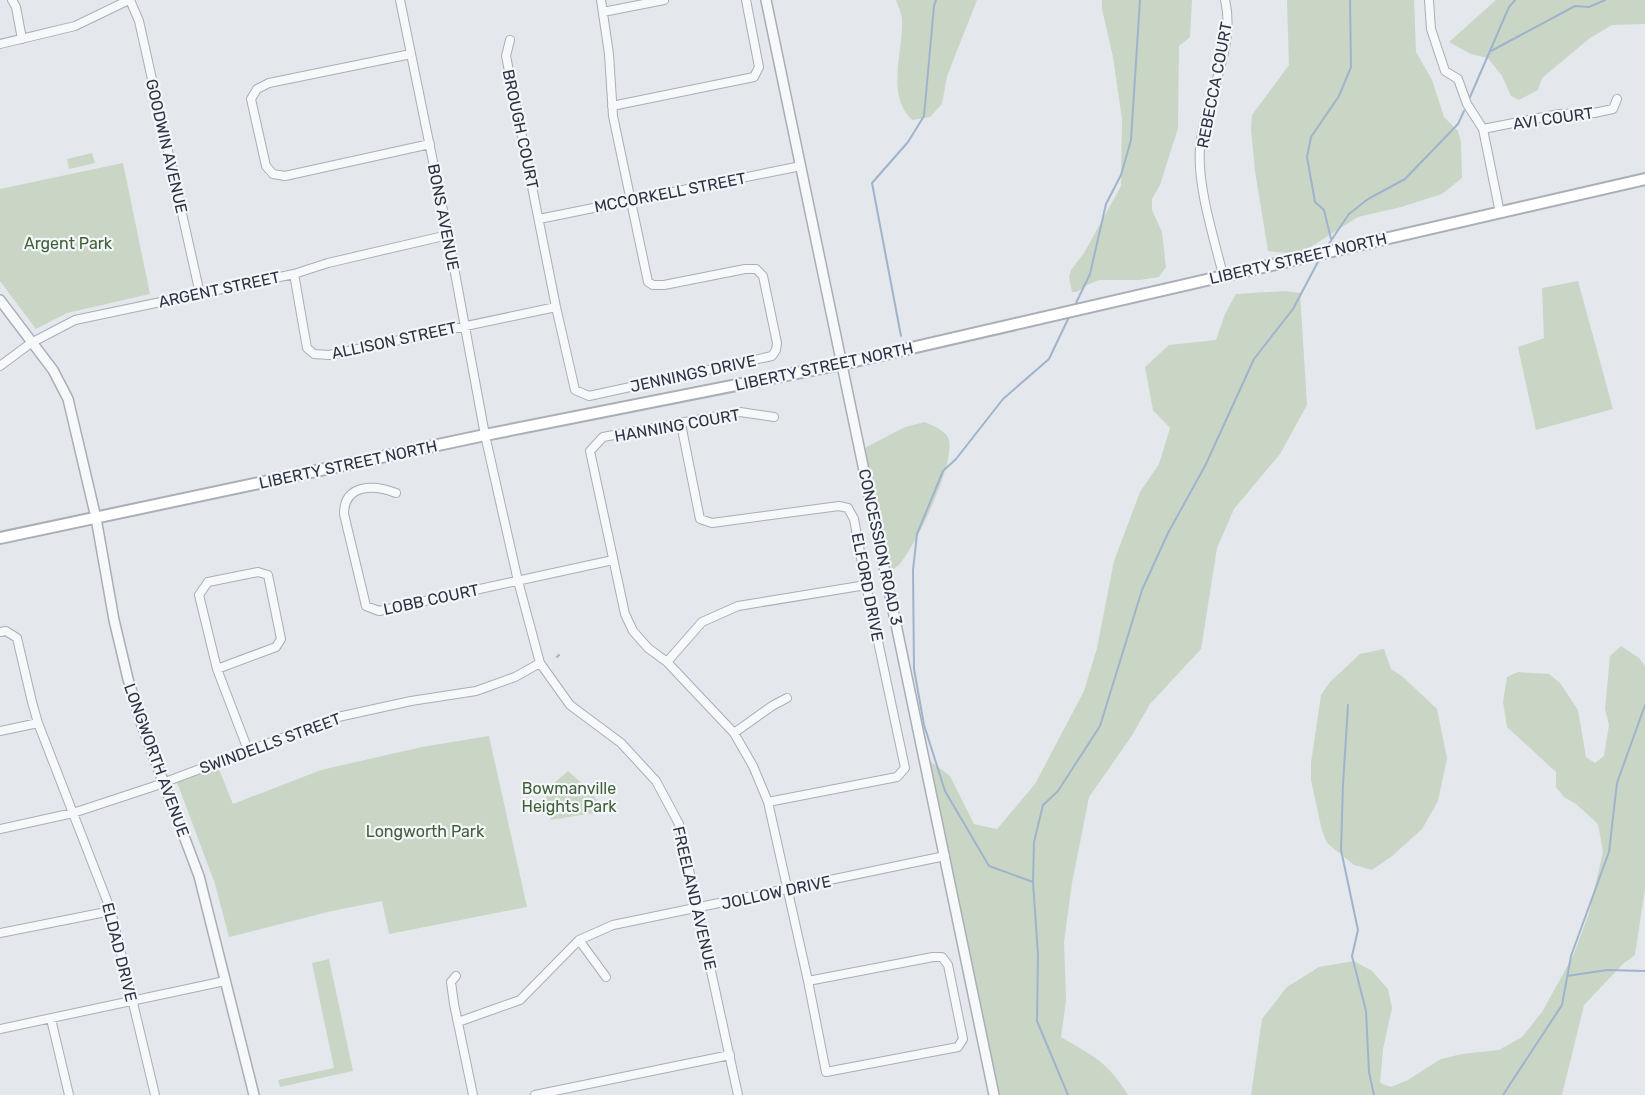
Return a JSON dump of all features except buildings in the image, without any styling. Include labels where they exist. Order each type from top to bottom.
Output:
[{"type":"main road","name":"LIBERTY STREET NORTH","points":[[0,538],[485,435],[842,364],[1645,179]]},
{"type":"street","points":[[12,0],[16,7],[22,39]]},
{"type":"street","points":[[0,44],[75,26],[130,0]]},
{"type":"street","name":"GOODWIN AVENUE","points":[[130,0],[139,21],[200,294]]},
{"type":"street","name":"BONS AVENUE","points":[[400,0],[448,236],[485,435]]},
{"type":"street","points":[[601,0],[609,54],[612,106],[630,200]]},
{"type":"street","points":[[603,12],[664,0]]},
{"type":"street","points":[[612,106],[754,77],[759,67],[746,0]]},
{"type":"street","name":"CONCESSION ROAD 3","points":[[766,0],[994,1095]]},
{"type":"street","name":"REBECCA COURT","points":[[1223,275],[1203,190],[1199,161],[1205,120],[1228,32],[1225,0]]},
{"type":"street","points":[[1429,0],[1431,29],[1445,71],[1458,79],[1467,104],[1483,129],[1500,213]]},
{"type":"street","name":"BROUGH COURT","points":[[510,40],[506,56],[539,219]]},
{"type":"street","points":[[411,54],[269,83],[257,89],[252,99],[266,166],[273,174],[285,176],[430,144]]},
{"type":"street","name":"AVI COURT","points":[[1483,129],[1559,114],[1594,113],[1613,109],[1617,99]]},
{"type":"street","name":"MCCORKELL STREET","points":[[539,219],[801,166]]},
{"type":"street","name":"JENNINGS DRIVE","points":[[539,219],[575,390],[589,396],[769,357],[774,353],[777,343],[763,276],[760,272],[756,269],[745,269],[653,285],[648,282],[646,276],[630,200]]},
{"type":"street","name":"ARGENT STREET","points":[[0,366],[31,343],[75,320],[294,274],[328,263],[448,236]]},
{"type":"street","name":"ALLISON STREET","points":[[294,274],[307,348],[314,354],[329,355],[556,307]]},
{"type":"street","name":"LONGWORTH AVENUE","points":[[0,300],[53,370],[68,399],[96,518],[114,620],[128,679],[142,725],[199,876],[254,1095]]},
{"type":"street","name":"HANNING COURT","points":[[613,560],[590,451],[603,438],[740,412],[774,417]]},
{"type":"street","name":"ELFORD DRIVE","points":[[681,424],[700,519],[712,523],[839,506],[848,508],[854,519],[905,768],[897,777],[768,802]]},
{"type":"street","name":"FREELAND AVENUE","points":[[485,435],[518,581],[540,663],[570,705],[621,743],[656,781],[680,825],[738,1095]]},
{"type":"street","name":"LOBB COURT","points":[[396,493],[384,488],[361,489],[347,496],[344,504],[344,514],[366,606],[378,611],[518,581]]},
{"type":"street","points":[[518,581],[613,560],[626,614],[633,631],[648,648],[667,662],[734,733],[753,766],[768,802],[826,1072],[958,1047],[963,1040],[948,965],[942,957],[808,981]]},
{"type":"street","points":[[217,669],[276,647],[281,639],[268,575],[258,572],[208,582],[199,595],[217,669],[248,750]]},
{"type":"street","points":[[667,662],[702,622],[738,606],[866,585]]},
{"type":"street","name":"ELDAD DRIVE","points":[[0,632],[6,631],[17,638],[38,723],[111,911],[155,1095]]},
{"type":"street","name":"SWINDELLS STREET","points":[[0,829],[73,813],[338,717],[411,701],[476,691],[515,677],[540,663]]},
{"type":"street","points":[[734,733],[787,698]]},
{"type":"street","points":[[0,731],[38,723]]},
{"type":"street","name":"JOLLOW DRIVE","points":[[458,1022],[520,1000],[579,939],[613,925],[945,856]]},
{"type":"street","points":[[0,933],[111,911]]},
{"type":"street","points":[[579,939],[606,977]]},
{"type":"street","points":[[456,976],[452,982],[473,1095]]},
{"type":"street","points":[[0,1029],[225,981]]},
{"type":"street","points":[[51,1019],[69,1095]]},
{"type":"street","points":[[535,1095],[730,1055]]},
{"type":"green space","points":[[896,0],[977,0],[947,76],[942,104],[930,117],[912,120],[904,110],[899,98],[897,85],[902,18]]},
{"type":"green space","points":[[1102,0],[1192,0],[1190,37],[1179,46],[1178,128],[1160,185],[1152,199],[1152,210],[1162,232],[1166,267],[1159,277],[1140,280],[1099,280],[1077,292],[1072,292],[1069,277],[1071,270],[1084,253],[1121,186],[1122,119]]},
{"type":"green space","points":[[1287,0],[1414,0],[1416,52],[1432,80],[1444,117],[1458,131],[1461,142],[1462,178],[1442,194],[1358,217],[1304,251],[1287,253],[1268,251],[1255,171],[1251,129],[1252,115],[1289,65]]},
{"type":"green space","points":[[1496,0],[1645,0],[1645,24],[1612,25],[1590,38],[1542,78],[1538,90],[1519,100],[1511,96],[1502,76],[1488,58],[1471,54],[1449,42]]},
{"type":"green space","points":[[92,153],[95,163],[69,169],[67,159]]},
{"type":"green space","name":"Argent Park","points":[[123,163],[150,294],[67,313],[36,329],[0,281],[0,189]]},
{"type":"green space","points":[[1578,281],[1613,409],[1536,430],[1518,347],[1544,338],[1542,288]]},
{"type":"green space","points":[[1285,291],[1300,293],[1307,405],[1280,454],[1234,509],[1217,548],[1201,649],[1150,704],[1131,737],[1089,797],[1072,883],[1064,942],[1066,1000],[1061,1037],[1106,1067],[1128,1095],[995,1095],[923,771],[930,761],[950,776],[974,824],[997,829],[1035,784],[1084,691],[1097,648],[1114,561],[1140,492],[1159,464],[1170,428],[1153,410],[1145,367],[1169,345],[1216,340],[1225,314],[1236,294]]},
{"type":"green space","points":[[925,422],[941,430],[948,437],[950,448],[947,463],[942,481],[917,537],[901,562],[892,570],[861,450],[905,427]]},
{"type":"green space","points":[[1621,646],[1639,658],[1645,666],[1645,888],[1635,955],[1623,964],[1584,1005],[1562,1095],[1251,1095],[1262,1019],[1287,987],[1319,967],[1354,961],[1372,971],[1388,989],[1392,1008],[1383,1049],[1380,1083],[1391,1087],[1408,1080],[1441,1059],[1499,1050],[1522,1037],[1542,1012],[1573,956],[1589,913],[1603,852],[1598,824],[1576,804],[1564,797],[1556,787],[1556,772],[1507,727],[1503,702],[1507,677],[1518,672],[1549,674],[1560,683],[1578,710],[1586,757],[1595,763],[1604,756],[1609,725],[1605,709],[1610,656]]},
{"type":"green space","points":[[1384,649],[1391,669],[1403,677],[1437,709],[1447,758],[1438,801],[1422,829],[1392,856],[1372,870],[1354,865],[1327,843],[1322,831],[1311,780],[1311,763],[1321,695],[1330,682],[1360,654]]},
{"type":"green space","name":"Longworth Park","points":[[489,736],[527,907],[389,934],[382,901],[229,937],[215,884],[177,782],[218,767],[233,804],[321,770],[422,747]]},
{"type":"green space","name":"Bowmanville Heights Park","points":[[568,771],[589,790],[605,811],[551,820],[544,786],[554,783]]},
{"type":"green space","points":[[329,959],[353,1071],[280,1087],[278,1080],[334,1068],[312,963]]},
{"type":"waterway","points":[[901,336],[872,183],[908,142],[924,116],[936,0]]},
{"type":"waterway","points":[[1076,303],[1090,274],[1106,204],[1121,175],[1131,140],[1140,0]]},
{"type":"waterway","points":[[1331,239],[1324,210],[1315,202],[1307,157],[1311,137],[1339,96],[1351,67],[1350,0]]},
{"type":"waterway","points":[[1470,97],[1509,7],[1515,0]]},
{"type":"waterway","points":[[1491,51],[1575,6],[1589,7],[1605,0]]},
{"type":"waterway","points":[[1328,245],[1349,214],[1368,199],[1405,179],[1458,124],[1464,111]]},
{"type":"waterway","points":[[1068,1095],[1037,1021],[1038,955],[1033,882],[1034,842],[1043,805],[1058,791],[1100,726],[1142,590],[1168,533],[1205,466],[1254,359],[1293,309],[1320,258]]},
{"type":"waterway","points":[[1033,882],[989,866],[945,791],[924,725],[914,669],[913,570],[917,534],[943,471],[956,459],[1003,399],[1049,359],[1069,317]]},
{"type":"waterway","points":[[1348,705],[1341,850],[1358,930],[1352,956],[1366,1011],[1369,1072],[1374,1095]]},
{"type":"waterway","points":[[1503,1095],[1562,1005],[1571,956],[1609,852],[1617,783],[1645,705]]},
{"type":"waterway","points":[[1567,976],[1607,970],[1645,971]]}]
